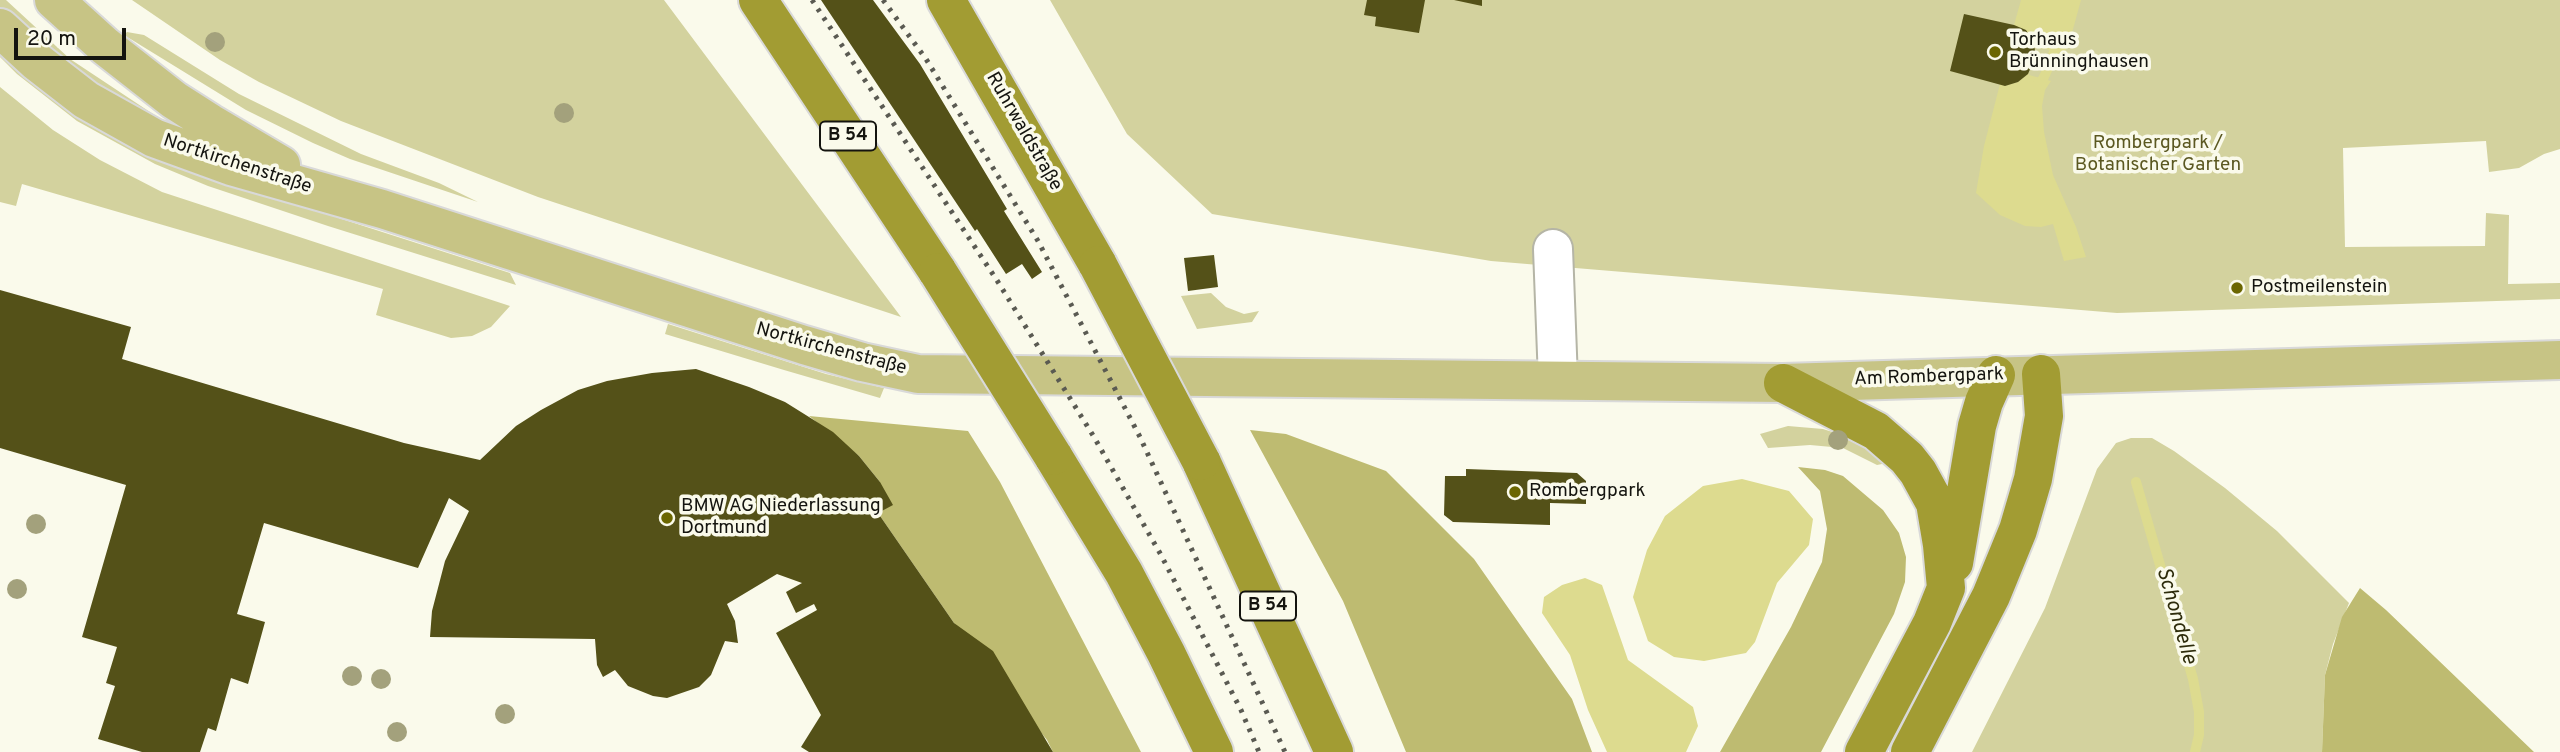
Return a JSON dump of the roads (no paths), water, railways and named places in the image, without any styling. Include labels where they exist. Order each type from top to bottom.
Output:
[{"type":"highway","name":"B 54","points":[[758,0],[938,272],[1124,573],[1214,752]]},
{"type":"highway","name":"Ruhrwaldstraße","points":[[946,0],[1098,265],[1201,461],[1334,752]]},
{"type":"highway","points":[[1910,752],[1991,596],[2018,530],[2033,478],[2044,416],[2041,374]]},
{"type":"highway","points":[[1864,752],[1932,623],[1946,588],[1961,530],[1977,426],[1996,375]]},
{"type":"highway","points":[[1783,383],[1875,431],[1913,465],[1934,503],[1946,588]]},
{"type":"main road","name":"Nortkirchenstraße","points":[[54,0],[68,15],[141,75],[210,123],[267,158],[382,209]]},
{"type":"main road","name":"Nortkirchenstraße","points":[[0,28],[37,62],[86,100],[154,138],[231,166],[382,209],[862,362],[918,374],[1298,378]]},
{"type":"main road","name":"Am Rombergpark","points":[[1298,378],[1783,383],[2560,359]]},
{"type":"street","points":[[1553,249],[1558,380]]},
{"type":"waterway","name":"Schondelle","points":[[2033,89],[2043,79],[2049,66],[2056,38]]},
{"type":"waterway","name":"Schondelle","points":[[2136,482],[2193,679],[2199,712],[2199,735],[2195,752]]},
{"type":"railway","points":[[812,0],[998,282],[1094,437],[1161,555],[1241,710],[1259,752]]},
{"type":"railway","points":[[883,0],[926,59],[1038,241],[1140,437],[1285,752]]},
{"type":"place","name":"Torhaus Brünninghausen","points":[[1995,52]]},
{"type":"place","name":"Postmeilenstein","points":[[2237,288]]},
{"type":"place","name":"Rombergpark","points":[[1515,492]]},
{"type":"place","name":"BMW AG Niederlassung Dortmund","points":[[667,518]]},
{"type":"park label","name":"Rombergpark / Botanischer Garten","points":[[2158,155]]}]
